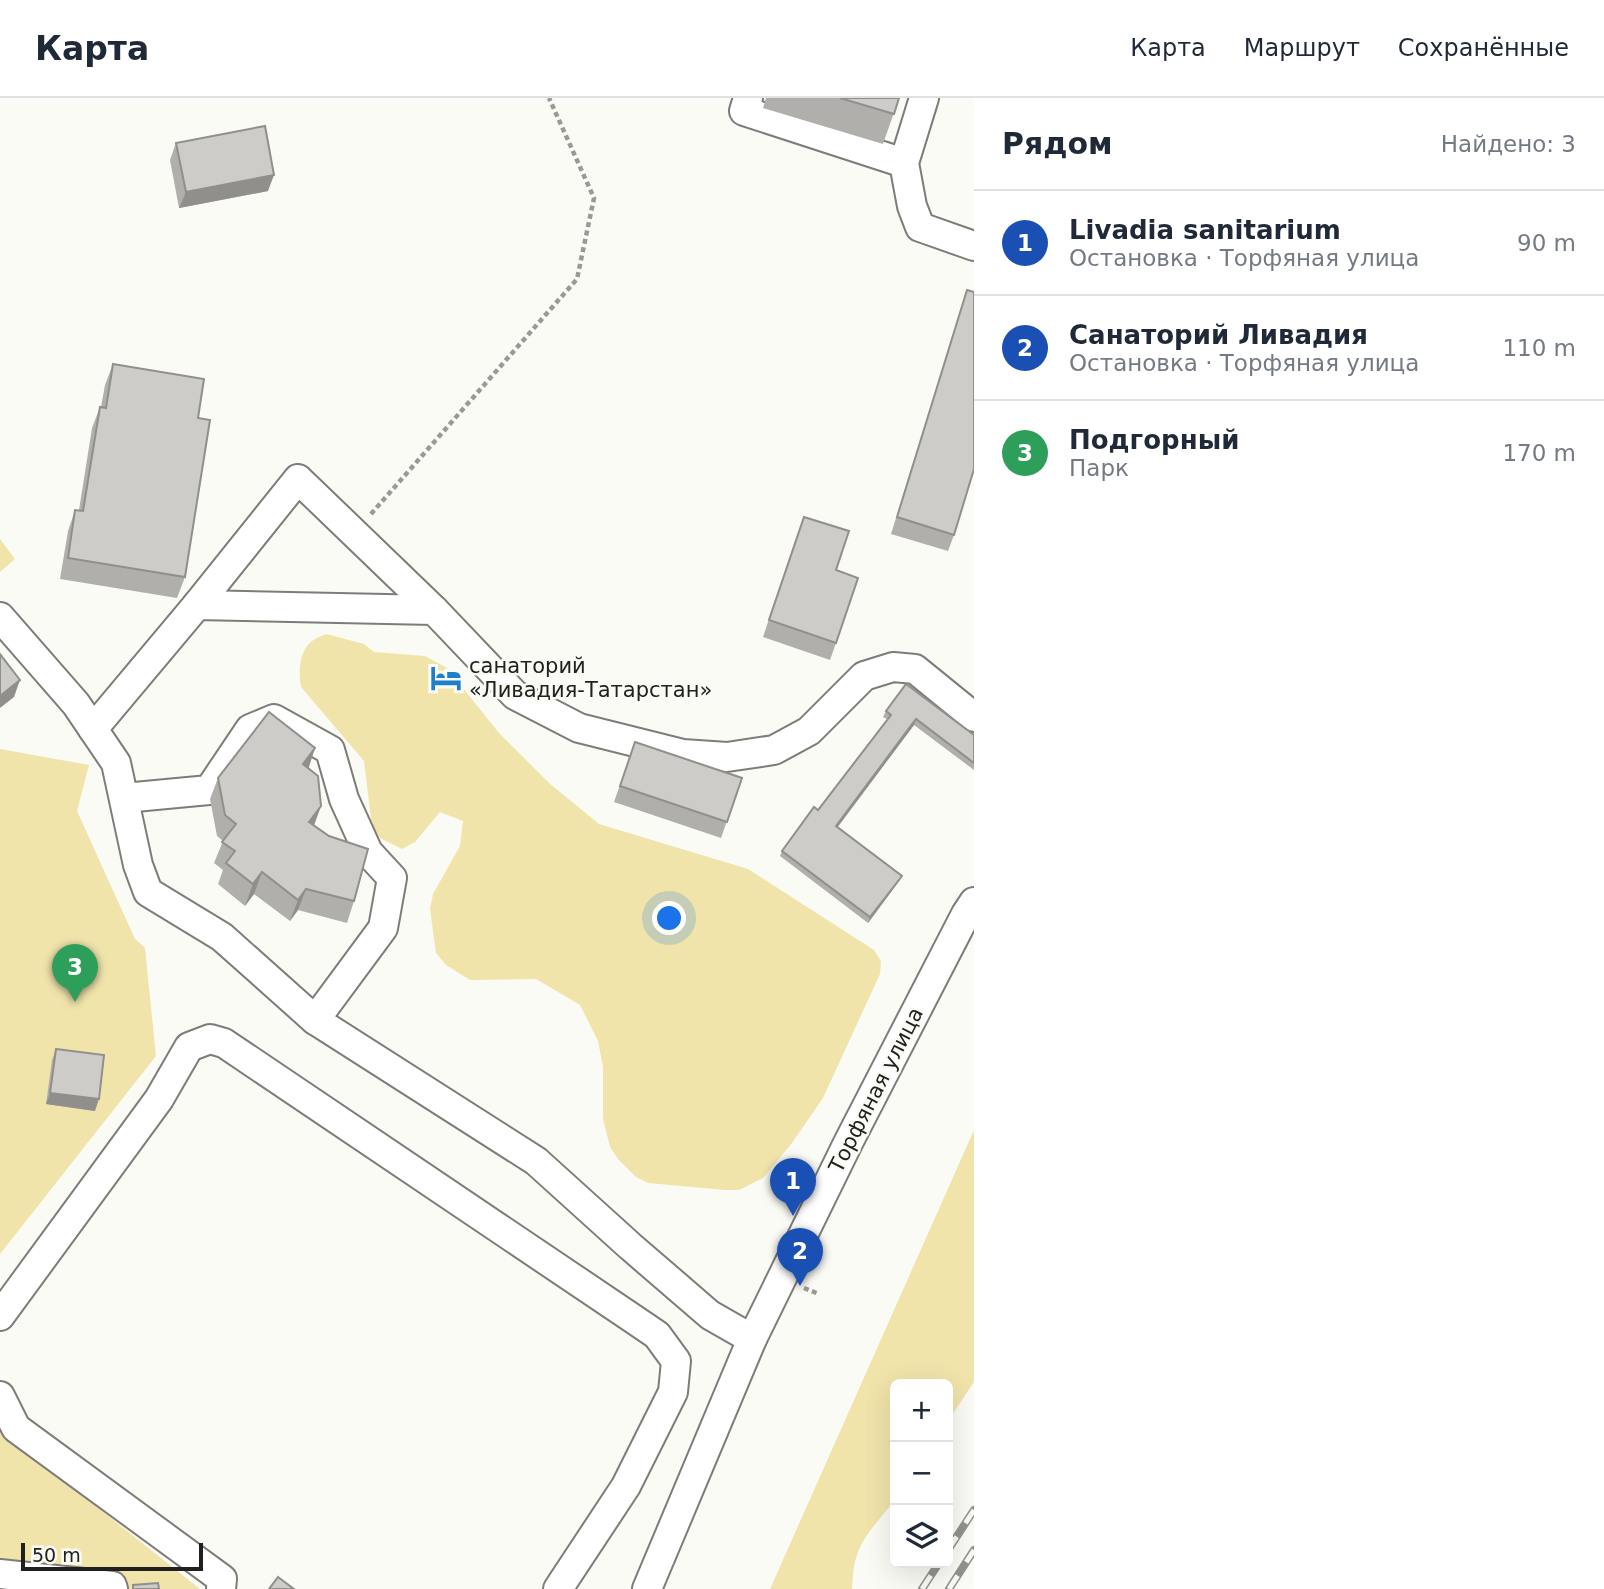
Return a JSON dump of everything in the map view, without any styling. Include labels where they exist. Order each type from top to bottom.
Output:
[{"type":"street","points":[[748,98],[744,111],[904,163]]},
{"type":"street","points":[[923,98],[904,163],[912,206],[920,227],[974,246]]},
{"type":"street","points":[[93,729],[298,479],[433,610],[515,695],[579,728],[682,754],[727,757],[774,750],[809,731],[864,676],[893,667],[915,669],[974,718]]},
{"type":"street","points":[[197,605],[433,610]]},
{"type":"street","points":[[0,617],[76,704],[116,763],[138,865],[148,892],[222,936],[315,1020],[536,1161],[710,1315],[752,1339]]},
{"type":"street","points":[[124,798],[209,790],[250,729],[274,719],[330,750],[344,799],[368,852],[392,878],[383,928],[315,1020]]},
{"type":"street","name":"Торфяная улица","points":[[648,1589],[752,1339],[849,1141],[974,902]]},
{"type":"street","points":[[0,1316],[159,1099],[189,1047],[210,1039],[224,1043],[657,1335],[676,1362],[673,1392],[626,1486],[558,1589]]},
{"type":"street","points":[[0,1396],[16,1428],[222,1579],[221,1589]]},
{"type":"street","points":[[0,1574],[112,1586],[113,1589]]},
{"type":"path","points":[[354,533],[577,279],[594,198],[549,98]]},
{"type":"path","points":[[800,1286],[819,1294]]},
{"type":"shaded area","points":[[0,539],[15,559],[0,572]]},
{"type":"shaded area","points":[[326,634],[364,644],[374,652],[425,656],[447,668],[499,733],[549,783],[599,824],[748,869],[874,950],[881,961],[880,974],[823,1098],[792,1143],[763,1178],[739,1190],[725,1190],[648,1183],[636,1177],[610,1147],[603,1119],[603,1067],[598,1041],[580,1005],[536,979],[470,980],[446,965],[436,953],[430,909],[433,894],[460,846],[463,821],[440,812],[415,842],[402,849],[380,838],[372,827],[364,761],[301,687],[300,668],[303,654],[310,643]]},
{"type":"shaded area","points":[[0,749],[89,765],[77,811],[135,939],[145,948],[156,1056],[0,1254]]},
{"type":"shaded area","points":[[974,1130],[974,1382],[953,1414],[953,1379],[890,1379],[890,1505],[860,1547],[852,1589],[770,1589]]},
{"type":"shaded area","points":[[0,1430],[200,1589],[0,1589]]},
{"type":"building","points":[[840,98],[899,98],[894,114]]},
{"type":"building","points":[[265,126],[274,175],[186,192],[176,143]]},
{"type":"building","points":[[967,290],[974,292],[974,469],[954,535],[897,517]]},
{"type":"building","points":[[113,364],[204,379],[198,418],[210,420],[185,577],[68,558],[75,510],[83,511],[100,407],[106,408]]},
{"type":"building","points":[[804,517],[849,531],[836,570],[858,578],[836,643],[769,620]]},
{"type":"building","points":[[0,654],[20,680],[0,696]]},
{"type":"building","points":[[906,684],[974,735],[974,763],[916,719],[836,826],[902,876],[870,917],[782,851],[814,807],[818,810],[891,715],[886,711]]},
{"type":"building","points":[[269,712],[315,748],[303,764],[318,776],[321,806],[309,822],[329,836],[368,849],[354,901],[306,889],[298,900],[262,872],[253,884],[226,863],[235,851],[222,842],[236,824],[225,815],[218,778]]},
{"type":"building","points":[[635,742],[742,778],[727,822],[620,786]]},
{"type":"building","points":[[56,1049],[104,1055],[99,1099],[50,1093]]},
{"type":"building","points":[[278,1577],[294,1589],[269,1589]]},
{"type":"building","points":[[158,1583],[159,1589],[133,1589],[133,1585]]},
{"type":"railway","points":[[953,1542],[974,1510]]},
{"type":"railway","points":[[949,1589],[974,1550]]},
{"type":"railway","points":[[922,1589],[936,1568]]},
{"type":"place","name":"санаторий «Ливадия-Татарстан»","points":[[446,678]]},
{"type":"place","name":"Подгорный","points":[[75,1002]]},
{"type":"place","name":"Livadia sanitarium","points":[[793,1216]]},
{"type":"place","name":"Санаторий Ливадия","points":[[800,1286]]}]
